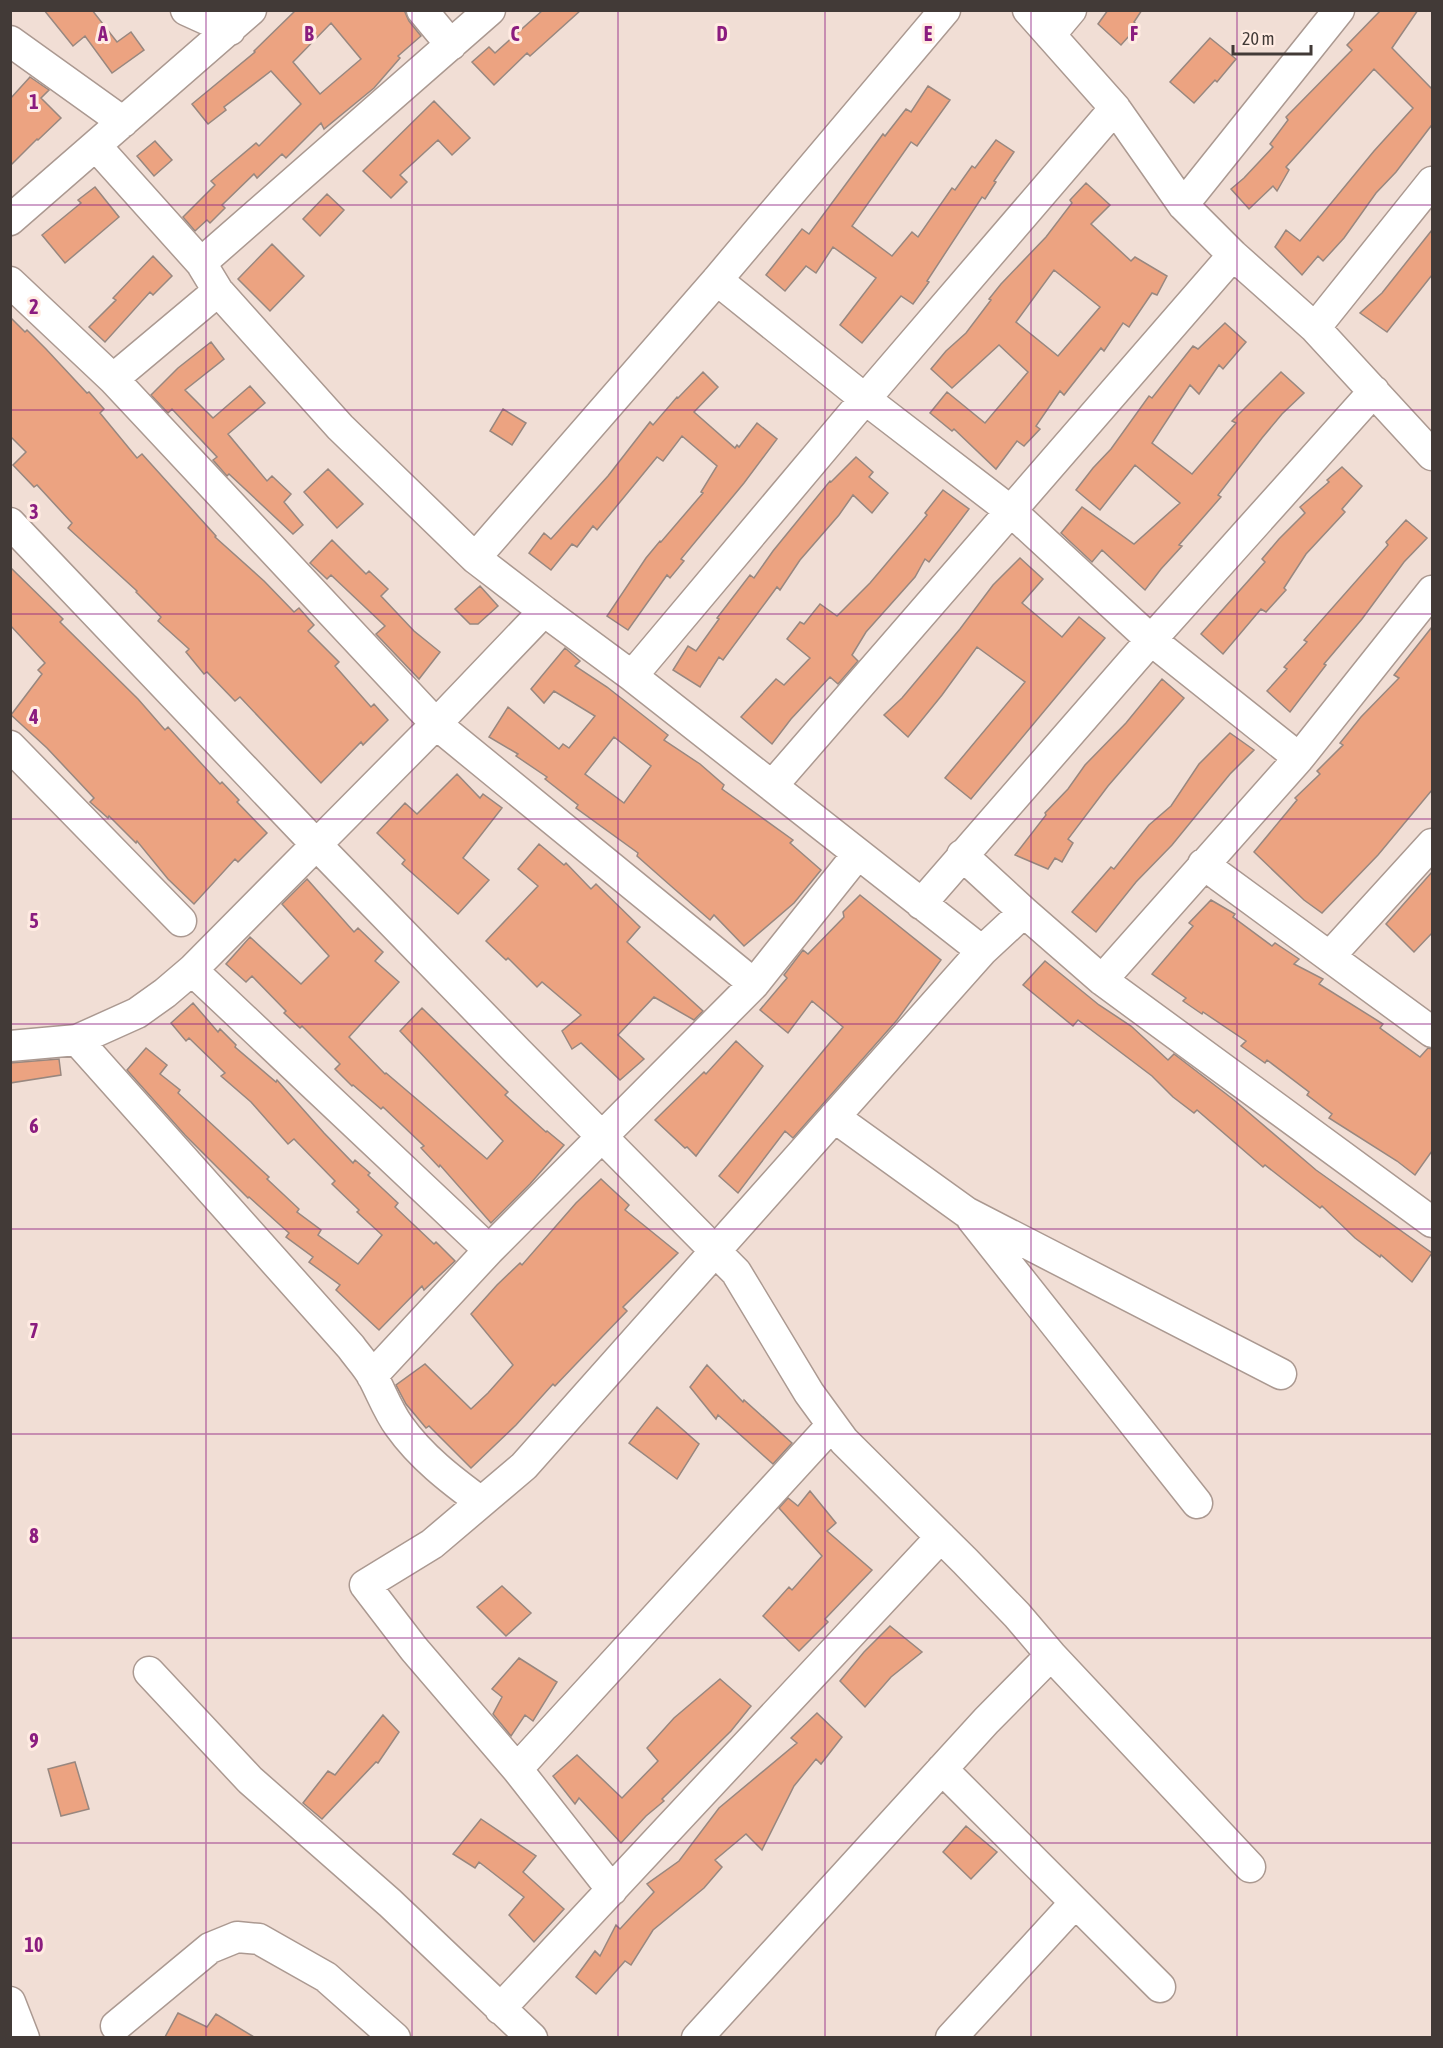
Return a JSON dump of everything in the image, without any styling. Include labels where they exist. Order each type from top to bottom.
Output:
[{"type":"street","points":[[186,10],[240,20]]},
{"type":"street","points":[[422,10],[451,45]]},
{"type":"street","points":[[201,263],[490,10]]},
{"type":"street","points":[[475,558],[717,280],[945,10]]},
{"type":"street","points":[[1028,10],[1115,108],[1182,204],[1233,255],[1315,328],[1432,455]]},
{"type":"street","points":[[1050,35],[1071,10]]},
{"type":"street","points":[[1182,204],[1339,10]]},
{"type":"street","points":[[10,220],[240,20]]},
{"type":"street","points":[[10,41],[123,122]]},
{"type":"street","points":[[632,676],[865,399],[1115,108]]},
{"type":"street","points":[[96,146],[201,263],[219,291],[340,427],[475,558],[632,676],[982,951]]},
{"type":"street","points":[[1315,328],[1432,182]]},
{"type":"street","points":[[772,786],[1233,255]]},
{"type":"street","points":[[717,280],[865,399],[1012,512],[1151,640],[1299,758]]},
{"type":"street","points":[[10,282],[113,379],[436,724],[753,984]]},
{"type":"street","points":[[113,379],[219,291]]},
{"type":"street","points":[[921,904],[1151,640],[1374,391]]},
{"type":"street","points":[[10,523],[317,844],[736,1272],[809,1393],[844,1441],[1017,1616],[1250,1867]]},
{"type":"street","points":[[1102,980],[1299,758],[1432,591]]},
{"type":"street","points":[[10,1046],[77,1040],[137,1012],[192,970],[436,724],[544,611]]},
{"type":"street","points":[[10,746],[181,921]]},
{"type":"street","points":[[1330,956],[1432,844]]},
{"type":"street","points":[[372,1376],[489,1250],[753,984],[857,855]]},
{"type":"street","points":[[962,855],[1102,980],[1432,1222]]},
{"type":"street","points":[[1203,864],[1432,1032]]},
{"type":"street","points":[[612,1890],[517,1769],[414,1649],[365,1585],[432,1544],[524,1466],[982,951],[1024,912]]},
{"type":"street","points":[[192,970],[489,1250]]},
{"type":"street","points":[[77,1040],[351,1347],[372,1376],[384,1402],[415,1446],[447,1476],[481,1502]]},
{"type":"street","points":[[834,1117],[966,1212],[1281,1374]]},
{"type":"street","points":[[966,1212],[1197,1503]]},
{"type":"street","points":[[517,1769],[832,1425]]},
{"type":"street","points":[[500,2009],[941,1537]]},
{"type":"street","points":[[697,2037],[986,1721],[1051,1655]]},
{"type":"street","points":[[149,1672],[250,1780],[390,1903],[532,2037]]},
{"type":"street","points":[[942,1769],[1074,1904],[1160,1987]]},
{"type":"street","points":[[968,2031],[1074,1904]]},
{"type":"street","points":[[118,2034],[210,1948],[237,1937],[259,1939],[327,1977],[395,2037]]},
{"type":"street","points":[[10,2002],[24,2037]]},
{"type":"building","points":[[44,10],[92,10],[117,42],[131,32],[144,50],[112,73],[85,36],[73,46]]},
{"type":"building","points":[[296,10],[404,10],[409,21],[421,36],[398,56],[400,58],[374,88],[324,129],[321,123],[286,158],[282,154],[257,178],[254,174],[222,205],[225,208],[210,223],[207,220],[195,231],[183,217],[215,185],[211,181],[256,143],[259,146],[301,104],[271,71],[224,107],[226,110],[208,124],[192,104],[254,51]],"holes":[[[331,23],[361,59],[320,94],[293,62]]]},
{"type":"building","points":[[543,10],[581,10],[530,56],[527,53],[494,85],[472,62],[489,47],[495,53]]},
{"type":"building","points":[[1108,10],[1142,10],[1134,22],[1138,26],[1121,45],[1098,24]]},
{"type":"building","points":[[1381,10],[1418,10],[1392,48],[1431,88],[1432,86],[1432,128],[1431,126],[1396,172],[1376,193],[1344,238],[1323,261],[1318,256],[1302,275],[1275,247],[1286,230],[1300,241],[1374,151],[1413,108],[1374,69],[1286,167],[1289,170],[1277,191],[1273,186],[1249,209],[1231,189],[1273,147],[1270,144],[1288,120],[1286,117],[1352,50],[1347,45]]},
{"type":"building","points":[[1210,38],[1236,59],[1217,82],[1215,80],[1194,103],[1170,82]]},
{"type":"building","points":[[30,77],[49,90],[41,98],[61,118],[10,166],[10,99]]},
{"type":"building","points":[[928,86],[950,100],[917,146],[911,142],[852,226],[892,256],[912,232],[918,237],[952,188],[955,190],[972,166],[975,168],[996,140],[1014,152],[985,199],[982,197],[913,304],[901,296],[862,343],[840,325],[876,278],[833,247],[816,273],[806,266],[785,291],[766,275],[802,229],[809,234],[883,134],[885,136],[906,109],[911,112]]},
{"type":"building","points":[[434,101],[470,138],[452,155],[438,140],[400,175],[407,182],[391,198],[363,171]]},
{"type":"building","points":[[155,141],[172,160],[154,176],[137,156]]},
{"type":"building","points":[[1086,183],[1110,205],[1091,224],[1131,261],[1135,257],[1167,276],[1157,295],[1152,293],[1129,327],[1123,323],[1104,351],[1101,348],[1064,395],[1060,391],[1036,426],[1040,429],[1024,446],[1017,441],[996,469],[954,429],[952,431],[930,413],[947,392],[985,423],[1028,372],[999,345],[952,388],[931,369],[966,333],[1001,284],[1046,237],[1072,203],[1070,200]],"holes":[[[1054,270],[1100,307],[1058,356],[1016,322]]]},
{"type":"building","points":[[95,187],[119,217],[65,263],[42,235],[81,203],[78,200]]},
{"type":"building","points":[[327,194],[344,210],[320,236],[303,219]]},
{"type":"building","points":[[1432,230],[1432,275],[1387,332],[1360,313],[1382,293]]},
{"type":"building","points":[[272,244],[304,276],[270,311],[238,279]]},
{"type":"building","points":[[153,256],[172,276],[153,295],[150,292],[105,342],[89,327],[116,300],[113,298]]},
{"type":"building","points":[[10,317],[25,332],[27,330],[87,393],[89,392],[104,409],[100,413],[137,458],[142,454],[215,537],[264,581],[294,612],[299,608],[314,625],[308,631],[339,662],[335,666],[371,707],[374,704],[388,720],[363,745],[361,742],[321,783],[240,697],[235,701],[207,672],[204,674],[186,652],[189,649],[158,621],[161,617],[137,591],[68,528],[72,523],[37,485],[34,487],[13,465],[26,452],[10,436]]},
{"type":"building","points":[[1225,323],[1246,342],[1223,369],[1219,365],[1199,394],[1190,385],[1152,443],[1192,474],[1236,423],[1232,421],[1281,372],[1304,393],[1262,438],[1218,495],[1221,497],[1179,545],[1182,546],[1145,590],[1102,550],[1092,562],[1061,533],[1082,507],[1134,544],[1180,503],[1135,465],[1100,510],[1076,490],[1111,449],[1149,396],[1152,398],[1193,346],[1198,349]]},
{"type":"building","points":[[211,342],[224,359],[185,390],[213,418],[250,386],[265,403],[228,434],[267,481],[272,476],[291,494],[284,502],[303,525],[293,534],[229,474],[227,476],[213,460],[217,457],[172,409],[168,413],[151,395],[178,368]]},
{"type":"building","points":[[703,372],[718,387],[694,412],[735,448],[737,445],[739,447],[757,423],[777,439],[681,559],[684,561],[670,578],[667,575],[628,630],[607,616],[646,558],[703,493],[701,492],[717,466],[682,436],[663,461],[657,457],[597,530],[593,526],[577,547],[572,544],[551,570],[529,553],[544,533],[551,539],[608,476],[650,422],[653,425]]},
{"type":"building","points":[[503,409],[526,423],[512,445],[490,431]]},
{"type":"building","points":[[856,457],[873,472],[869,477],[888,493],[872,513],[853,495],[800,560],[780,590],[777,587],[723,660],[719,657],[700,687],[673,670],[688,646],[696,651],[719,619],[717,618],[750,575],[754,578],[830,481]]},
{"type":"building","points":[[1342,467],[1362,486],[1342,509],[1345,512],[1306,554],[1284,588],[1286,590],[1266,612],[1261,609],[1223,654],[1201,634],[1265,562],[1262,559],[1279,539],[1305,513],[1300,507],[1329,482],[1327,480]]},
{"type":"building","points":[[328,469],[363,504],[337,528],[304,492]]},
{"type":"building","points":[[943,490],[969,509],[929,562],[925,559],[915,577],[866,632],[852,655],[858,661],[838,684],[830,677],[791,719],[772,744],[741,717],[776,679],[784,685],[810,658],[787,639],[800,622],[804,624],[820,604],[837,616],[870,583],[908,538],[927,515],[925,513]]},
{"type":"building","points":[[1406,520],[1427,538],[1404,562],[1362,619],[1324,664],[1326,665],[1290,712],[1267,691],[1287,669],[1284,667],[1307,642],[1304,640],[1388,545],[1386,542]]},
{"type":"building","points":[[332,540],[366,574],[369,571],[388,589],[381,596],[414,631],[440,652],[419,679],[376,634],[385,626],[331,575],[327,579],[310,563]]},
{"type":"building","points":[[1020,558],[1043,579],[1022,603],[1062,637],[1079,617],[1105,638],[971,799],[945,778],[1025,682],[977,647],[908,737],[884,715],[902,698],[960,629],[993,585]]},
{"type":"building","points":[[10,567],[63,619],[60,622],[138,699],[165,730],[168,727],[220,784],[222,782],[239,800],[237,802],[267,833],[238,862],[235,859],[194,904],[168,879],[137,841],[136,843],[109,816],[108,818],[90,802],[94,798],[47,748],[11,715],[42,674],[38,670],[45,663],[10,625]]},
{"type":"building","points":[[480,586],[498,606],[478,624],[470,624],[455,609]]},
{"type":"building","points":[[1432,627],[1432,790],[1378,855],[1322,913],[1304,900],[1254,852],[1297,800],[1295,798],[1320,774],[1317,771],[1343,745],[1340,743],[1361,717],[1399,678],[1394,675]]},
{"type":"building","points":[[565,648],[580,661],[575,666],[607,687],[668,735],[664,740],[700,764],[724,785],[722,789],[793,840],[790,843],[821,870],[794,903],[744,946],[714,915],[710,920],[637,856],[638,853],[576,808],[578,805],[545,779],[547,777],[516,756],[518,754],[489,737],[508,707],[559,749],[563,744],[569,748],[595,716],[554,691],[544,703],[531,689]],"holes":[[[614,737],[651,766],[624,803],[585,774]]]},
{"type":"building","points":[[1162,679],[1184,698],[1108,786],[1068,839],[1073,843],[1062,862],[1055,858],[1048,869],[1015,855],[1046,815],[1045,813],[1068,789],[1085,765],[1126,723]]},
{"type":"building","points":[[1230,733],[1254,750],[1230,774],[1172,845],[1136,882],[1096,932],[1072,912],[1111,867],[1114,869],[1149,825],[1171,806],[1199,764]]},
{"type":"building","points":[[457,774],[480,798],[483,794],[502,808],[463,858],[489,880],[458,914],[402,864],[405,860],[377,833],[405,803],[417,814]]},
{"type":"building","points":[[539,844],[564,865],[566,863],[591,889],[596,884],[640,927],[627,942],[703,1011],[694,1020],[654,997],[618,1035],[644,1059],[620,1080],[581,1043],[572,1049],[562,1031],[581,1015],[542,982],[537,987],[508,958],[506,960],[486,941],[538,886],[518,869]]},
{"type":"building","points":[[1432,872],[1432,933],[1414,952],[1386,924]]},
{"type":"building","points":[[307,879],[354,932],[358,928],[383,952],[375,961],[399,982],[349,1037],[385,1074],[487,1159],[503,1141],[400,1031],[422,1008],[508,1092],[505,1095],[564,1145],[530,1184],[491,1223],[440,1165],[439,1167],[421,1148],[424,1146],[383,1107],[381,1109],[352,1086],[335,1069],[340,1064],[302,1026],[300,1028],[284,1013],[286,1011],[252,976],[246,982],[226,964],[250,937],[301,984],[329,956],[282,904]]},
{"type":"building","points":[[860,895],[941,960],[897,1020],[793,1138],[785,1131],[738,1193],[719,1176],[843,1027],[812,1001],[788,1033],[760,1010],[787,978],[784,975],[803,950],[808,954],[844,917],[843,912]]},
{"type":"building","points":[[1211,900],[1235,914],[1233,917],[1272,946],[1275,943],[1299,959],[1294,964],[1323,979],[1319,984],[1383,1024],[1380,1028],[1420,1057],[1428,1048],[1432,1049],[1432,1151],[1415,1175],[1329,1118],[1332,1114],[1307,1095],[1309,1092],[1267,1060],[1265,1063],[1241,1046],[1246,1041],[1183,1001],[1186,998],[1152,974],[1193,926],[1189,923]]},
{"type":"building","points":[[1045,961],[1099,1005],[1131,1026],[1168,1060],[1174,1054],[1234,1100],[1316,1170],[1432,1253],[1412,1282],[1381,1255],[1380,1257],[1355,1238],[1322,1206],[1320,1208],[1265,1165],[1263,1167],[1197,1110],[1194,1113],[1173,1097],[1152,1076],[1078,1020],[1073,1026],[1023,985]]},
{"type":"building","points":[[193,1003],[218,1032],[220,1029],[236,1045],[235,1047],[276,1082],[277,1080],[353,1163],[355,1160],[370,1173],[368,1175],[398,1203],[395,1207],[455,1261],[424,1290],[422,1286],[379,1330],[336,1290],[340,1285],[309,1262],[313,1257],[286,1237],[289,1233],[248,1198],[185,1135],[127,1070],[146,1048],[167,1065],[160,1074],[180,1090],[178,1093],[269,1177],[267,1179],[299,1209],[297,1212],[321,1230],[318,1235],[358,1264],[382,1235],[357,1212],[359,1210],[332,1184],[335,1181],[294,1139],[288,1144],[251,1102],[221,1076],[225,1073],[189,1038],[186,1041],[171,1023]]},
{"type":"building","points":[[736,1041],[763,1066],[696,1156],[655,1120],[704,1072],[706,1074]]},
{"type":"building","points":[[59,1059],[61,1075],[10,1083],[10,1063]]},
{"type":"building","points":[[601,1179],[629,1205],[625,1210],[678,1253],[623,1307],[627,1311],[555,1386],[553,1384],[516,1425],[471,1468],[429,1426],[426,1428],[406,1404],[396,1385],[425,1364],[471,1409],[488,1393],[513,1365],[471,1314],[497,1285],[520,1263],[522,1265],[576,1203]]},
{"type":"building","points":[[707,1365],[743,1402],[744,1400],[792,1443],[773,1464],[718,1415],[716,1419],[690,1387]]},
{"type":"building","points":[[657,1407],[699,1444],[677,1479],[629,1443]]},
{"type":"building","points":[[810,1491],[836,1523],[827,1531],[872,1570],[825,1619],[828,1622],[799,1651],[763,1616],[789,1587],[792,1590],[822,1556],[779,1508],[788,1498],[798,1506]]},
{"type":"building","points":[[502,1586],[531,1613],[506,1636],[477,1607]]},
{"type":"building","points":[[890,1626],[922,1652],[891,1677],[865,1707],[840,1681]]},
{"type":"building","points":[[519,1658],[557,1682],[533,1721],[525,1715],[511,1736],[493,1714],[502,1697],[492,1689]]},
{"type":"building","points":[[720,1679],[751,1706],[731,1731],[621,1843],[579,1798],[575,1804],[553,1776],[577,1755],[622,1798],[658,1761],[647,1748],[674,1718]]},
{"type":"building","points":[[817,1713],[842,1737],[821,1764],[816,1759],[794,1786],[762,1850],[746,1834],[715,1860],[722,1867],[704,1888],[653,1930],[631,1965],[625,1961],[596,1994],[576,1977],[595,1951],[600,1956],[616,1925],[620,1929],[654,1892],[647,1884],[679,1861],[719,1808],[797,1743],[791,1738]]},
{"type":"building","points":[[383,1715],[399,1732],[378,1763],[376,1762],[322,1819],[303,1803],[328,1771],[335,1775]]},
{"type":"building","points":[[75,1762],[89,1809],[61,1816],[48,1769]]},
{"type":"building","points":[[481,1819],[536,1856],[523,1872],[564,1909],[534,1942],[509,1915],[524,1897],[479,1862],[475,1868],[453,1854]]},
{"type":"building","points":[[966,1826],[997,1852],[971,1879],[943,1852]]},
{"type":"building","points":[[178,2013],[207,2027],[216,2014],[254,2037],[165,2037]]}]
